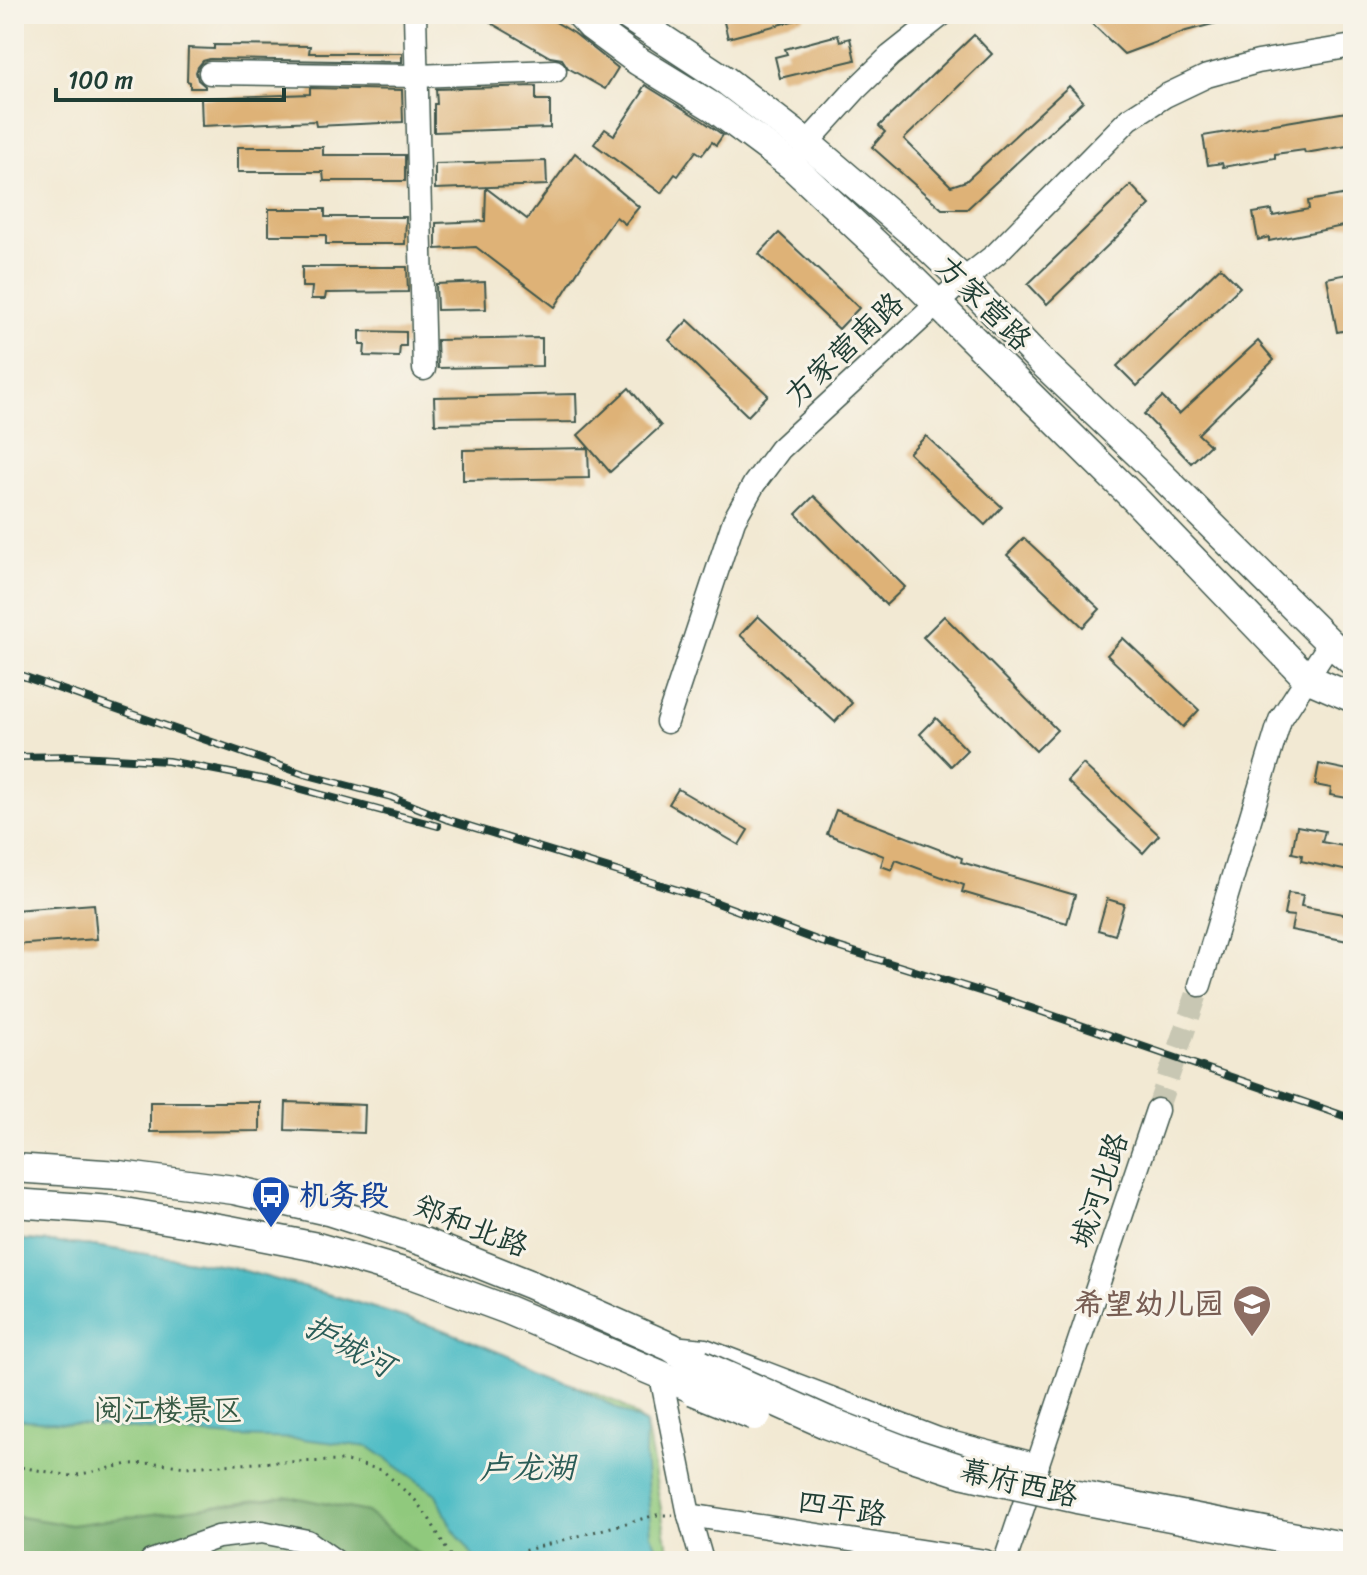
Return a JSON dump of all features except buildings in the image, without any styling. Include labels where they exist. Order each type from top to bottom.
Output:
[{"type":"highway","name":"幕府西路","points":[[697,1378],[965,1472],[1077,1497],[1353,1550]]},
{"type":"highway","name":"幕府西路","points":[[697,1378],[823,1441],[960,1489],[1075,1517],[1305,1561]]},
{"type":"main road","name":"方家营路","points":[[580,14],[638,61],[713,107],[791,165],[938,303],[1136,500],[1307,678]]},
{"type":"main road","name":"方家营路","points":[[625,14],[725,80],[807,143],[963,280],[1042,362],[1330,643]]},
{"type":"main road","points":[[1330,643],[1353,662]]},
{"type":"main road","points":[[1307,678],[1353,698]]},
{"type":"main road","name":"郑和北路","points":[[14,1168],[119,1175],[219,1188],[328,1211],[424,1242],[529,1284],[671,1347],[697,1378]]},
{"type":"main road","points":[[14,1203],[112,1210],[317,1247],[413,1275],[508,1310],[661,1376],[697,1378]]},
{"type":"street","points":[[415,14],[424,369]]},
{"type":"street","points":[[807,143],[890,56],[943,14]]},
{"type":"street","name":"方家营南路","points":[[667,722],[734,520],[754,484],[780,449],[963,280],[996,254],[1129,119],[1165,96],[1207,76],[1258,62],[1353,46]]},
{"type":"street","points":[[210,73],[416,76],[555,71]]},
{"type":"street","points":[[1200,985],[1280,720],[1330,643]]},
{"type":"street","name":"城河北路","points":[[1005,1561],[1157,1110]]},
{"type":"street","points":[[671,1347],[705,1350],[938,1439],[1038,1465]]},
{"type":"street","points":[[661,1376],[689,1515],[702,1561]]},
{"type":"street","name":"四平路","points":[[689,1515],[985,1561]]},
{"type":"street","points":[[151,1561],[218,1537],[262,1532],[307,1541],[335,1561]]},
{"type":"path","points":[[14,1466],[72,1476],[129,1464],[160,1463],[185,1467],[346,1461],[382,1470],[415,1500],[453,1561]]},
{"type":"path","points":[[486,1561],[656,1515]]},
{"type":"green space","name":"卢龙湖","points":[[14,1239],[93,1246],[231,1267],[444,1330],[621,1404],[646,1424],[672,1561],[14,1561]]},
{"type":"green space","points":[[288,1496],[367,1512],[428,1561],[14,1561],[14,1516],[71,1525]]},
{"type":"water","name":"卢龙湖","points":[[14,1239],[93,1246],[231,1267],[444,1330],[555,1375],[646,1424],[651,1535],[663,1561],[477,1561],[451,1526],[436,1494],[369,1447],[302,1439],[233,1437],[14,1419]]},
{"type":"tunnel","points":[[1157,1110],[1200,985]]},
{"type":"railway","points":[[14,673],[304,774],[391,797],[446,819],[704,898],[822,942],[1002,998],[1353,1119]]},
{"type":"railway","points":[[14,757],[79,756],[168,761],[267,780],[438,826]]},
{"type":"place","name":"机务段","points":[[271,1229]]},
{"type":"place","name":"希望幼儿园","points":[[1252,1338]]},
{"type":"water label","name":"护城河","points":[[349,1346]]},
{"type":"park label","name":"阅江楼景区","points":[[168,1410]]}]
